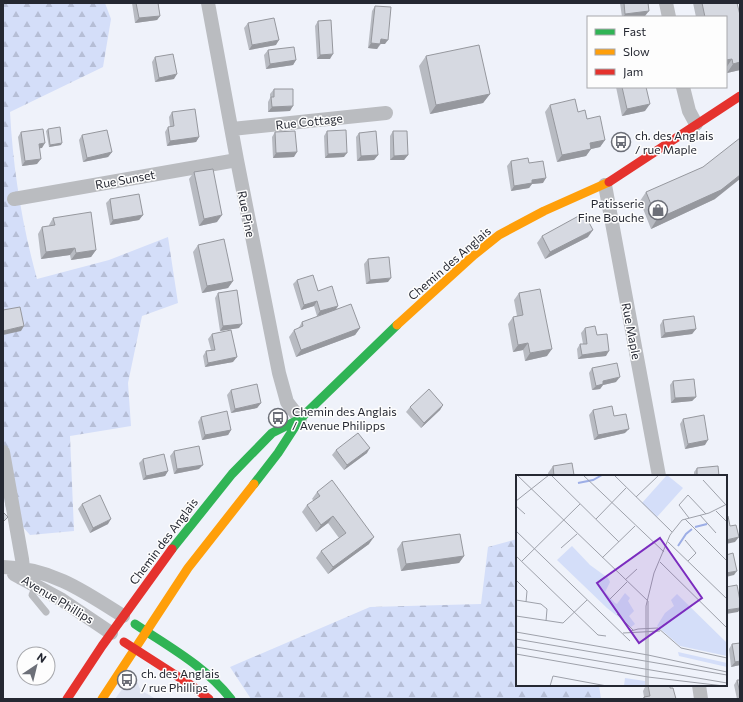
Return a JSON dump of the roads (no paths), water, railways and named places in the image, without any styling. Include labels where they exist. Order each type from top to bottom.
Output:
[{"type":"street","name":"Rue Pine","points":[[208,3],[279,373],[287,402],[300,419]]},
{"type":"street","points":[[666,3],[669,16]]},
{"type":"street","points":[[684,88],[689,111],[696,124]]},
{"type":"street","name":"Chemin des Anglais","points":[[67,699],[111,632],[185,530],[232,474],[272,433],[300,419],[398,324],[474,255],[500,235],[544,211],[605,185],[740,96]]},
{"type":"street","name":"Rue Cottage","points":[[232,129],[386,113]]},
{"type":"street","name":"Rue Sunset","points":[[14,199],[237,160]]},
{"type":"street","name":"Rue Maple","points":[[605,185],[660,475]]},
{"type":"street","name":"Chemin des Anglais","points":[[105,698],[182,575],[222,522],[286,445],[300,419]]},
{"type":"street","points":[[3,452],[22,573]]},
{"type":"street","name":"Avenue Phillips","points":[[3,568],[22,573],[43,572],[71,584],[123,616]]},
{"type":"street","name":"Avenue Phillips","points":[[22,573],[36,585],[111,632]]},
{"type":"street","points":[[123,616],[201,669],[219,684],[231,699]]},
{"type":"street","points":[[111,632],[192,685],[209,699]]},
{"type":"street","points":[[699,686],[701,699]]},
{"type":"lane","points":[[43,572],[32,595],[46,612]]},
{"type":"place","name":"ch. des Anglais / rue Maple","points":[[621,142]]},
{"type":"place","name":"Patisserie Fine Bouche","points":[[658,210]]},
{"type":"place","name":"Chemin des Anglais / Avenue Philipps","points":[[278,418]]},
{"type":"place","name":"ch. des Anglais / rue Phillips","points":[[127,680]]}]
